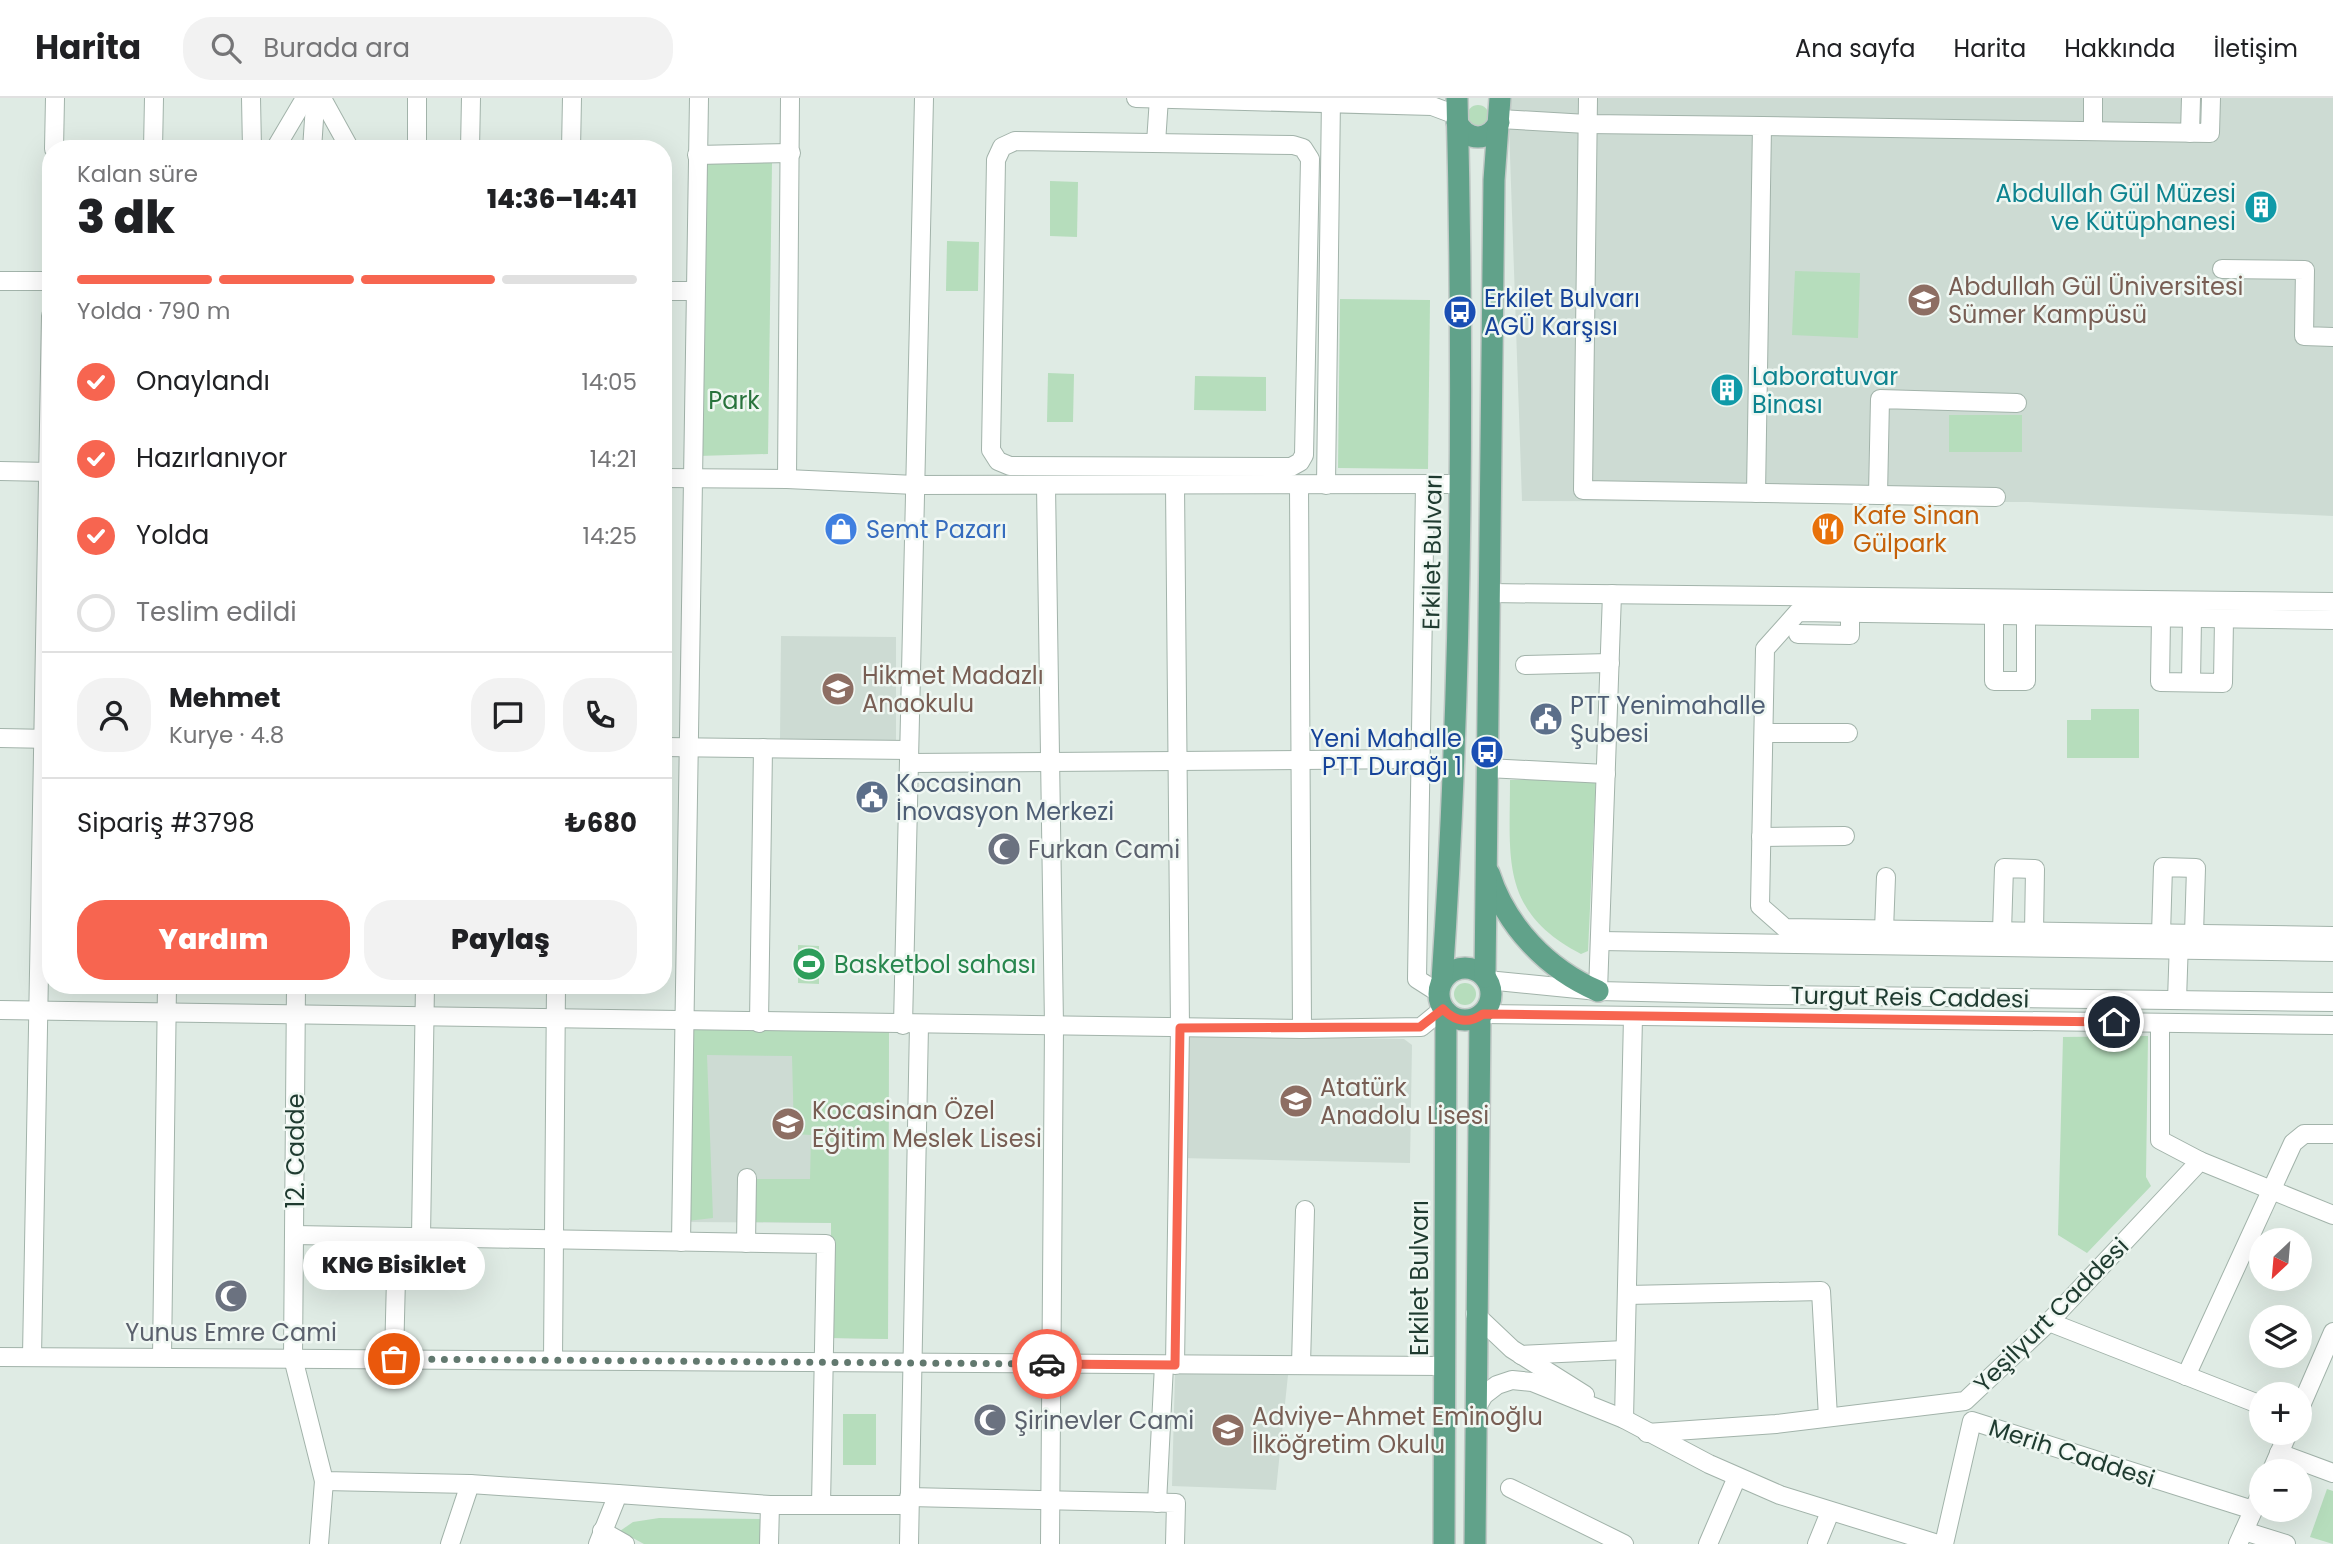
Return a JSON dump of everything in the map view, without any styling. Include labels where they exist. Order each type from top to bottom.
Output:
[{"type":"main road","points":[[1459,108],[1466,134],[1480,138],[1493,132],[1497,110]]},
{"type":"main road","name":"Erkilet Bulvarı","points":[[1444,1544],[1443,999],[1454,762],[1459,485],[1459,108]]},
{"type":"main road","points":[[1475,1544],[1475,1314],[1482,1015],[1492,996],[1486,978],[1485,862],[1497,110]]},
{"type":"main road","points":[[1485,862],[1508,914],[1531,944],[1567,975],[1598,991]]},
{"type":"main road","points":[[1482,1015],[1464,1021],[1443,999],[1451,972],[1462,968],[1475,970],[1486,978]]},
{"type":"street","points":[[54,140],[55,98]]},
{"type":"street","points":[[153,140],[154,98]]},
{"type":"street","points":[[251,98],[251,140]]},
{"type":"street","points":[[417,98],[417,140]]},
{"type":"street","points":[[470,140],[471,98]]},
{"type":"street","points":[[570,140],[572,98]]},
{"type":"street","points":[[681,1242],[699,98]]},
{"type":"street","points":[[787,479],[790,98]]},
{"type":"street","points":[[909,1544],[914,1363],[909,757],[924,98]]},
{"type":"street","points":[[1136,98],[1331,100],[1459,108]]},
{"type":"street","points":[[1156,143],[1158,98]]},
{"type":"street","points":[[1588,98],[1583,490],[1996,497]]},
{"type":"street","points":[[2093,98],[2093,131]]},
{"type":"street","points":[[2190,133],[2191,98]]},
{"type":"street","points":[[1497,110],[1587,124],[2210,133],[2211,98]]},
{"type":"street","points":[[1326,485],[1331,100]]},
{"type":"street","points":[[282,140],[315,101]]},
{"type":"street","points":[[313,140],[315,101]]},
{"type":"street","points":[[315,101],[343,140]]},
{"type":"street","points":[[1756,493],[1762,126]]},
{"type":"street","points":[[1015,141],[1156,143],[1297,145],[1309,155],[1302,459],[1292,467],[1002,464],[991,450],[997,155],[1006,144],[1015,141]]},
{"type":"street","points":[[697,155],[791,153]]},
{"type":"street","points":[[2222,269],[2305,270],[2304,336],[2333,337]]},
{"type":"street","points":[[0,281],[42,281]]},
{"type":"street","points":[[672,291],[695,291]]},
{"type":"street","points":[[1878,495],[1880,399],[2017,403]]},
{"type":"street","points":[[0,471],[42,472]]},
{"type":"street","points":[[672,478],[787,479],[915,485],[1459,485]]},
{"type":"street","points":[[1046,485],[1054,1026],[1050,1544]]},
{"type":"street","points":[[1157,1503],[1170,1365],[1180,1028],[1175,485]]},
{"type":"street","points":[[1299,485],[1302,1029]]},
{"type":"street","points":[[0,1010],[556,1021],[1302,1029],[1420,1027],[1443,999],[1417,979],[1425,485]]},
{"type":"street","points":[[1489,593],[2333,602]]},
{"type":"street","points":[[1598,991],[1612,594]]},
{"type":"street","points":[[2333,621],[1798,612],[1765,649],[1760,906],[1785,928],[2161,934],[2184,939],[2333,952]]},
{"type":"street","points":[[1798,634],[1850,635],[1850,613]]},
{"type":"street","points":[[1994,615],[1994,681],[2026,681],[2026,615]]},
{"type":"street","points":[[2161,618],[2160,682],[2223,683],[2224,619]]},
{"type":"street","points":[[2191,682],[2192,618]]},
{"type":"street","points":[[1525,664],[1610,663]]},
{"type":"street","points":[[1763,733],[1848,733]]},
{"type":"street","points":[[0,738],[42,739]]},
{"type":"street","points":[[672,747],[763,748],[1050,762],[1420,759]]},
{"type":"street","points":[[759,1023],[763,748]]},
{"type":"street","points":[[1487,768],[1606,774]]},
{"type":"street","points":[[1761,837],[1845,836]]},
{"type":"street","points":[[2161,934],[2163,867],[2196,868],[2177,1000]]},
{"type":"street","points":[[2002,931],[2004,868],[2035,869],[2034,932]]},
{"type":"street","points":[[1884,930],[1886,877]]},
{"type":"street","points":[[32,1356],[42,890]]},
{"type":"street","points":[[1600,941],[2333,936]]},
{"type":"street","name":"Turgut Reis Caddesi","points":[[1486,978],[1598,991],[2333,1002]]},
{"type":"street","points":[[162,1357],[167,994]]},
{"type":"street","name":"12. Cadde","points":[[296,994],[293,1358],[324,1481],[319,1544]]},
{"type":"street","points":[[421,1237],[425,994]]},
{"type":"street","points":[[552,1360],[556,994]]},
{"type":"street","name":"Turgut Reis Caddesi","points":[[1482,1015],[2333,1025]]},
{"type":"street","points":[[1624,1419],[1633,1017]]},
{"type":"street","points":[[2160,1023],[2160,1140],[2200,1161],[2333,1215]]},
{"type":"street","points":[[2186,1376],[2297,1138],[2304,1134],[2333,1134]]},
{"type":"street","name":"Yeşilyurt Caddesi","points":[[1647,1433],[1828,1418],[1965,1401],[2049,1322],[2200,1161]]},
{"type":"street","points":[[746,1243],[747,1178]]},
{"type":"street","points":[[1301,1365],[1305,1210]]},
{"type":"street","points":[[294,1235],[825,1244],[821,1505]]},
{"type":"street","points":[[394,1359],[397,1237]]},
{"type":"street","points":[[1627,1295],[1821,1291],[1828,1418]]},
{"type":"street","points":[[1475,1314],[1499,1339],[1647,1433],[1737,1477],[1830,1512],[1938,1544]]},
{"type":"street","points":[[2049,1322],[2249,1400]]},
{"type":"street","points":[[2311,1382],[2333,1332]]},
{"type":"street","points":[[1521,1354],[1625,1350]]},
{"type":"street","points":[[0,1357],[1445,1366]]},
{"type":"street","points":[[1475,1410],[1483,1395],[1497,1385],[1526,1380],[1624,1419]]},
{"type":"street","points":[[1965,1401],[1972,1421]]},
{"type":"street","name":"Merih Caddesi","points":[[1944,1544],[1972,1421],[2249,1509]]},
{"type":"street","points":[[2276,1459],[2283,1445]]},
{"type":"street","points":[[2279,1453],[2333,1473]]},
{"type":"street","points":[[1708,1544],[1737,1477]]},
{"type":"street","points":[[324,1481],[470,1483],[770,1505],[1050,1500],[1176,1503],[1175,1544]]},
{"type":"street","points":[[450,1544],[470,1483]]},
{"type":"street","points":[[1510,1488],[1624,1544]]},
{"type":"street","points":[[618,1494],[600,1537],[625,1544]]},
{"type":"street","points":[[769,1544],[770,1505]]},
{"type":"street","points":[[1817,1544],[1830,1512]]},
{"type":"street","points":[[2249,1519],[2241,1537],[2286,1544]]},
{"type":"shaded area","name":"Abdullah Gül Üniversitesi Sümer Kampüsü","points":[[1508,98],[2333,98],[2333,516],[2028,502],[1522,501]]},
{"type":"shaded area","name":"Hikmet Madazlı Anaokulu","points":[[781,636],[896,637],[896,741],[780,740]]},
{"type":"shaded area","name":"Kocasinan Özel Eğitim Meslek Lisesi","points":[[687,1025],[889,1026],[888,1339],[831,1338],[831,1223],[687,1222]]},
{"type":"shaded area","name":"Atatürk Anadolu Lisesi","points":[[1185,1035],[1404,1039],[1412,1045],[1410,1163],[1180,1158]]},
{"type":"shaded area","name":"Adviye-Ahmet Eminoğlu İlköğretim Okulu","points":[[1175,1374],[1288,1375],[1276,1490],[1172,1486]]},
{"type":"green space","points":[[1478,105],[1486,108],[1489,116],[1486,124],[1478,127],[1470,124],[1467,116],[1470,108]]},
{"type":"green space","name":"Park","points":[[705,163],[772,163],[768,454],[698,456]]},
{"type":"green space","points":[[1050,181],[1078,182],[1077,237],[1050,236]]},
{"type":"green space","points":[[947,241],[979,242],[978,291],[946,291]]},
{"type":"green space","points":[[1795,271],[1860,273],[1858,338],[1792,335]]},
{"type":"green space","points":[[1340,299],[1430,300],[1428,469],[1338,468]]},
{"type":"green space","points":[[1048,373],[1074,374],[1073,422],[1047,422]]},
{"type":"green space","points":[[1195,376],[1266,377],[1266,411],[1194,410]]},
{"type":"green space","points":[[1949,415],[2022,415],[2022,452],[1949,452]]},
{"type":"green space","points":[[2091,709],[2139,709],[2139,758],[2067,758],[2067,720],[2091,720]]},
{"type":"green space","points":[[1596,779],[1588,951],[1581,954],[1555,938],[1536,920],[1523,901],[1515,881],[1511,859],[1510,780]]},
{"type":"green space","name":"Basketbol sahası","points":[[798,945],[819,946],[819,984],[798,983]]},
{"type":"green space","points":[[1465,983],[1473,986],[1476,994],[1473,1002],[1465,1005],[1457,1002],[1454,994],[1457,986]]},
{"type":"green space","name":"Kocasinan Özel Eğitim Meslek Lisesi","points":[[687,1025],[889,1026],[888,1339],[831,1338],[831,1223],[753,1222],[753,1179],[810,1179],[811,1135],[794,1134],[792,1056],[707,1055],[713,1218],[687,1221]]},
{"type":"green space","points":[[2148,1036],[2146,1177],[2151,1186],[2087,1253],[2058,1235],[2063,1037]]},
{"type":"green space","points":[[843,1414],[876,1414],[876,1465],[843,1465]]},
{"type":"green space","points":[[2327,1489],[2333,1491],[2333,1544],[2310,1537]]},
{"type":"green space","points":[[659,1518],[763,1519],[764,1544],[644,1544],[620,1531],[633,1522]]},
{"type":"way so far","points":[[394,1359],[1047,1364]]},
{"type":"place","name":"Abdullah Gül Müzesi ve Kütüphanesi","points":[[2261,207]]},
{"type":"place","name":"Abdullah Gül Üniversitesi Sümer Kampüsü","points":[[1924,300]]},
{"type":"place","name":"Erkilet Bulvarı AGÜ Karşısı","points":[[1460,312]]},
{"type":"place","name":"Laboratuvar Binası","points":[[1727,390]]},
{"type":"place","name":"Semt Pazarı","points":[[841,529]]},
{"type":"place","name":"Kafe Sinan Gülpark","points":[[1828,529]]},
{"type":"place","name":"Hikmet Madazlı Anaokulu","points":[[838,689]]},
{"type":"place","name":"PTT Yenimahalle Şubesi","points":[[1546,719]]},
{"type":"place","name":"Yeni Mahalle PTT Durağı 1","points":[[1487,752]]},
{"type":"place","name":"Kocasinan İnovasyon Merkezi","points":[[872,797]]},
{"type":"place","name":"Furkan Cami","points":[[1004,849]]},
{"type":"place","name":"Basketbol sahası","points":[[809,964]]},
{"type":"place","name":"Atatürk Anadolu Lisesi","points":[[1296,1101]]},
{"type":"place","name":"Kocasinan Özel Eğitim Meslek Lisesi","points":[[788,1124]]},
{"type":"place","name":"Yunus Emre Cami","points":[[231,1296]]},
{"type":"place","name":"KNG Bisiklet","points":[[394,1359]]},
{"type":"place","name":"Şirinevler Cami","points":[[990,1420]]},
{"type":"place","name":"Adviye-Ahmet Eminoğlu İlköğretim Okulu","points":[[1228,1430]]},
{"type":"route","points":[[1047,1364],[1175,1365],[1180,1028],[1420,1027],[1443,1009],[1452,1017],[1464,1021],[1483,1014],[2114,1022]]}]
